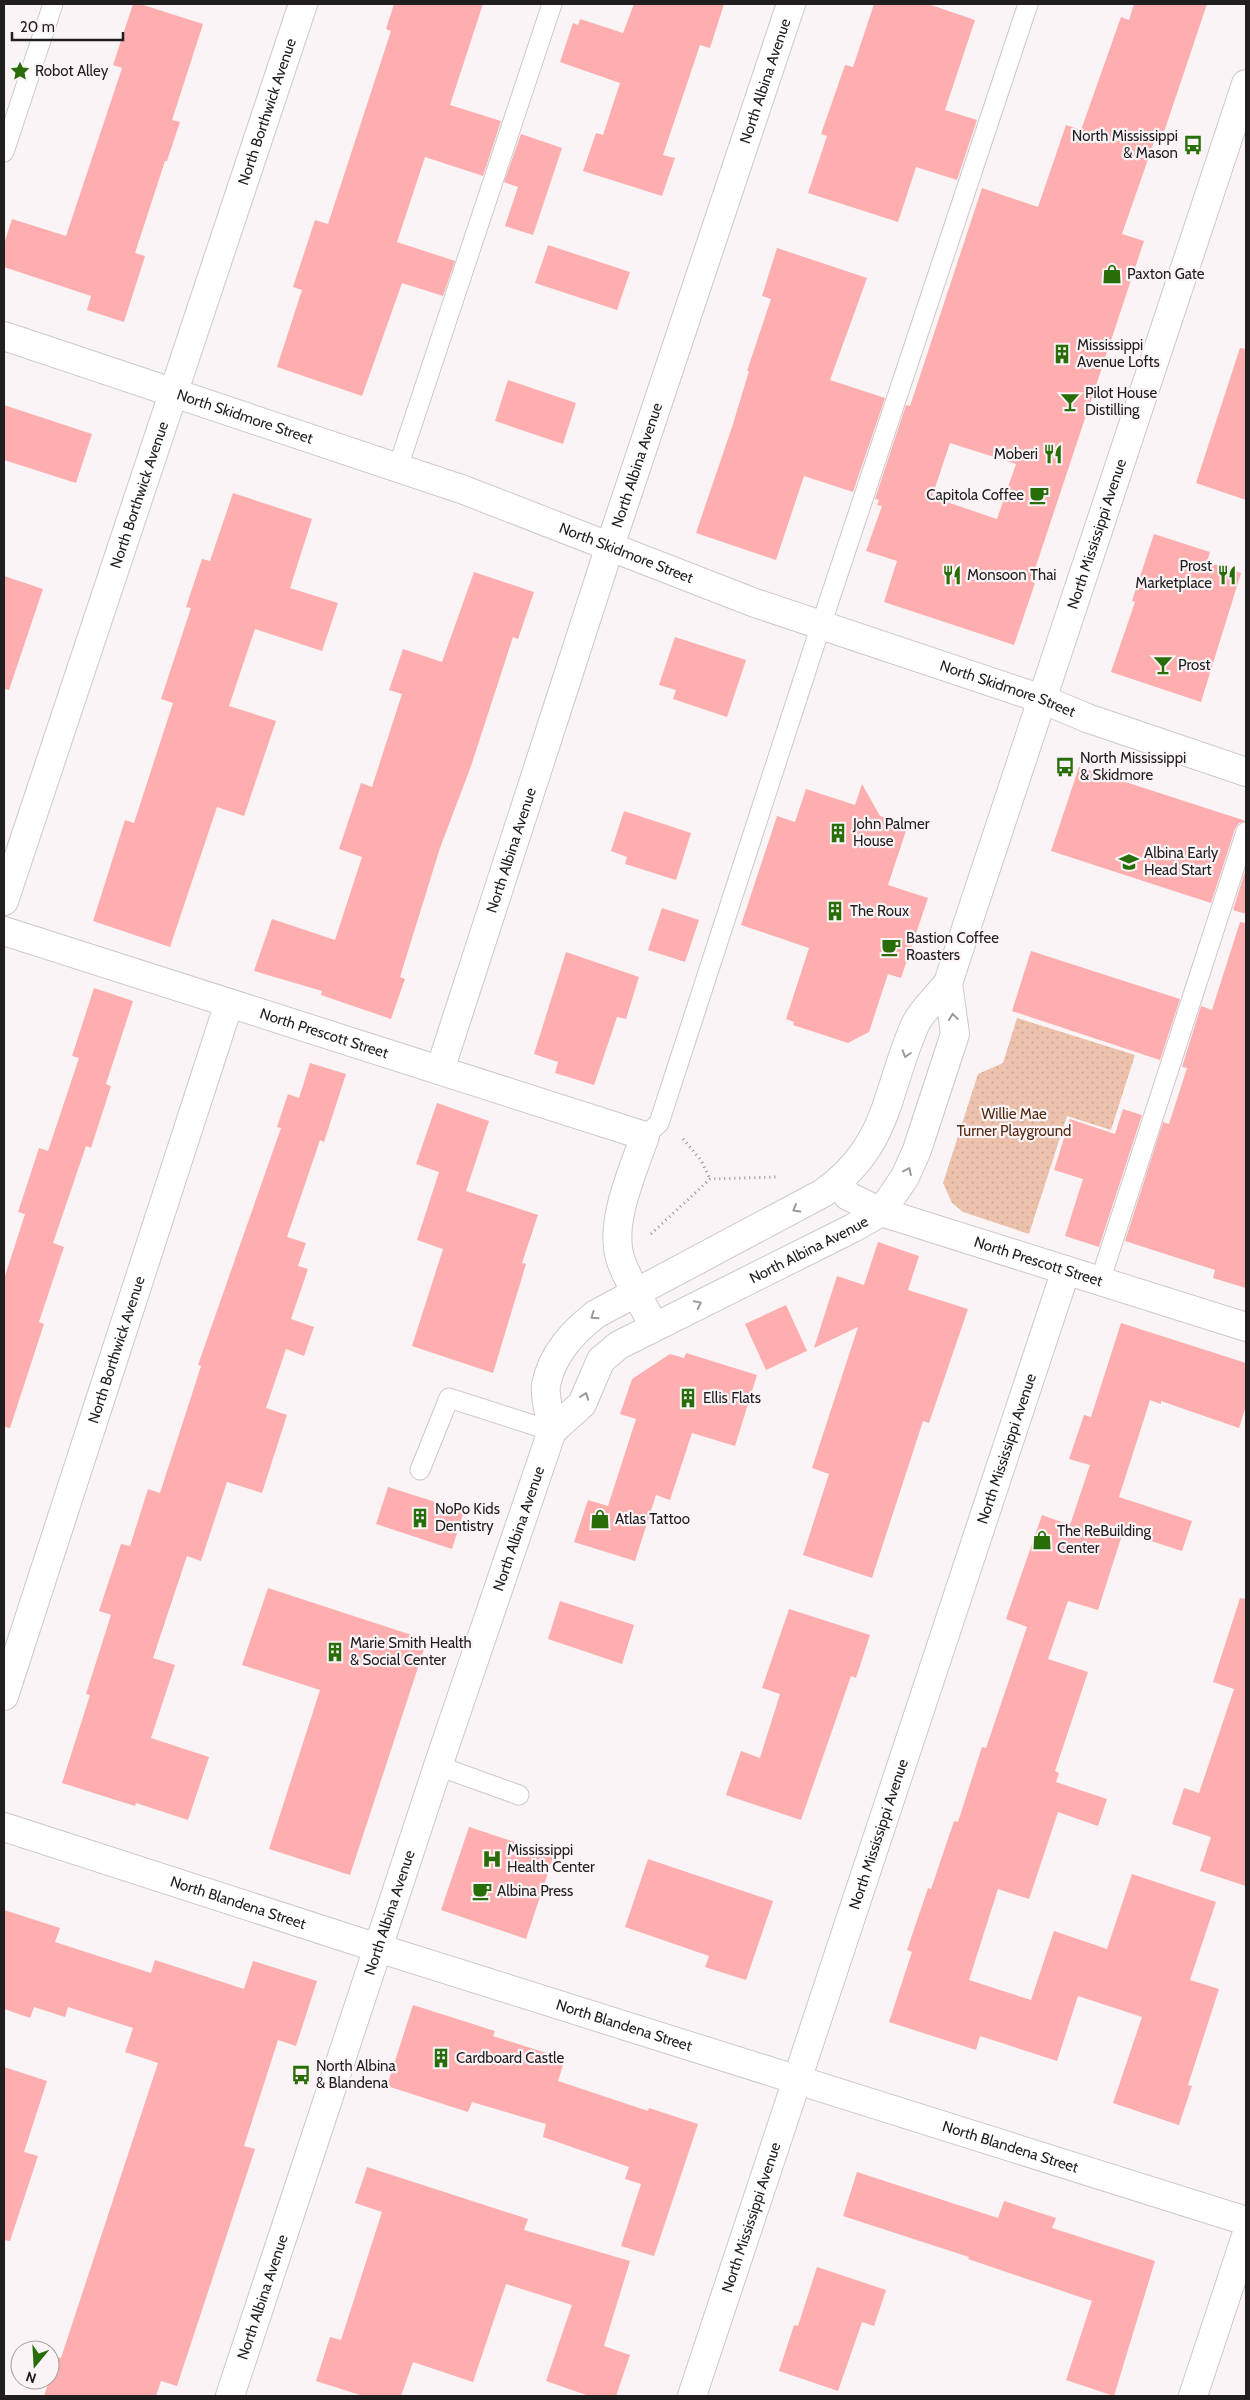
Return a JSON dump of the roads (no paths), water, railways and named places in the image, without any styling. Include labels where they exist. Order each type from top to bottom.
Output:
[{"type":"street","name":"North Borthwick Avenue","points":[[4,901],[303,4]]},
{"type":"street","name":"North Albina Avenue","points":[[440,1070],[610,546],[792,4]]},
{"type":"street","name":"North Mississippi Avenue","points":[[838,1183],[874,1139],[887,1110],[916,1024],[948,983],[1246,84]]},
{"type":"street","name":"North Skidmore Street","points":[[4,336],[464,490],[747,600],[1042,699],[1087,718],[1246,772]]},
{"type":"street","name":"North Prescott Street","points":[[4,931],[440,1070],[652,1129]]},
{"type":"street","name":"North Mississippi Avenue","points":[[881,1212],[905,1177],[918,1150],[955,1034],[948,983]]},
{"type":"street","name":"North Borthwick Avenue","points":[[4,1696],[229,1003]]},
{"type":"street","points":[[652,1129],[621,1211],[617,1233],[621,1262],[654,1326]]},
{"type":"street","name":"North Albina Avenue","points":[[230,2396],[438,1766],[552,1431],[546,1386],[558,1353],[576,1330],[596,1314],[636,1291],[789,1213],[838,1183]]},
{"type":"street","name":"North Prescott Street","points":[[838,1183],[848,1196],[881,1212],[1246,1327]]},
{"type":"street","name":"North Albina Avenue","points":[[552,1431],[582,1404],[601,1360],[619,1345],[853,1228],[881,1212]]},
{"type":"street","name":"North Mississippi Avenue","points":[[692,2396],[1066,1270]]},
{"type":"street","name":"North Blandena Street","points":[[4,1827],[378,1948],[1246,2221]]},
{"type":"street","points":[[1193,2396],[1246,2236]]},
{"type":"lane","points":[[4,152],[53,4]]},
{"type":"lane","points":[[398,467],[552,4]]},
{"type":"lane","points":[[652,1129],[1028,4]]},
{"type":"lane","points":[[1100,1281],[1246,832]]},
{"type":"lane","points":[[420,1470],[449,1398],[552,1431]]},
{"type":"lane","points":[[438,1766],[519,1795]]},
{"type":"place","name":"Robot Alley","points":[[20,71]]},
{"type":"place","name":"North Mississippi & Mason","points":[[1193,145]]},
{"type":"place","name":"Paxton Gate","points":[[1112,274]]},
{"type":"place","name":"Mississippi Avenue Lofts","points":[[1062,354]]},
{"type":"place","name":"Pilot House Distilling","points":[[1070,402]]},
{"type":"place","name":"Moberi","points":[[1053,454]]},
{"type":"place","name":"Capitola Coffee","points":[[1039,495]]},
{"type":"place","name":"Monsoon Thai","points":[[952,575]]},
{"type":"place","name":"Prost Marketplace","points":[[1227,575]]},
{"type":"place","name":"Prost","points":[[1163,665]]},
{"type":"place","name":"North Mississippi & Skidmore","points":[[1065,767]]},
{"type":"place","name":"John Palmer House","points":[[838,833]]},
{"type":"place","name":"Albina Early Head Start","points":[[1129,862]]},
{"type":"place","name":"The Roux","points":[[835,911]]},
{"type":"place","name":"Bastion Coffee Roasters","points":[[891,947]]},
{"type":"place","name":"Ellis Flats","points":[[688,1398]]},
{"type":"place","name":"NoPo Kids Dentistry","points":[[420,1518]]},
{"type":"place","name":"Atlas Tattoo","points":[[600,1519]]},
{"type":"place","name":"The ReBuilding Center","points":[[1042,1540]]},
{"type":"place","name":"Marie Smith Health & Social Center","points":[[335,1652]]},
{"type":"place","name":"Mississippi Health Center","points":[[492,1859]]},
{"type":"place","name":"Albina Press","points":[[482,1891]]},
{"type":"place","name":"Cardboard Castle","points":[[441,2058]]},
{"type":"place","name":"North Albina & Blandena","points":[[301,2075]]},
{"type":"park label","name":"Willie Mae Turner Playground","points":[[1014,1122]]}]
